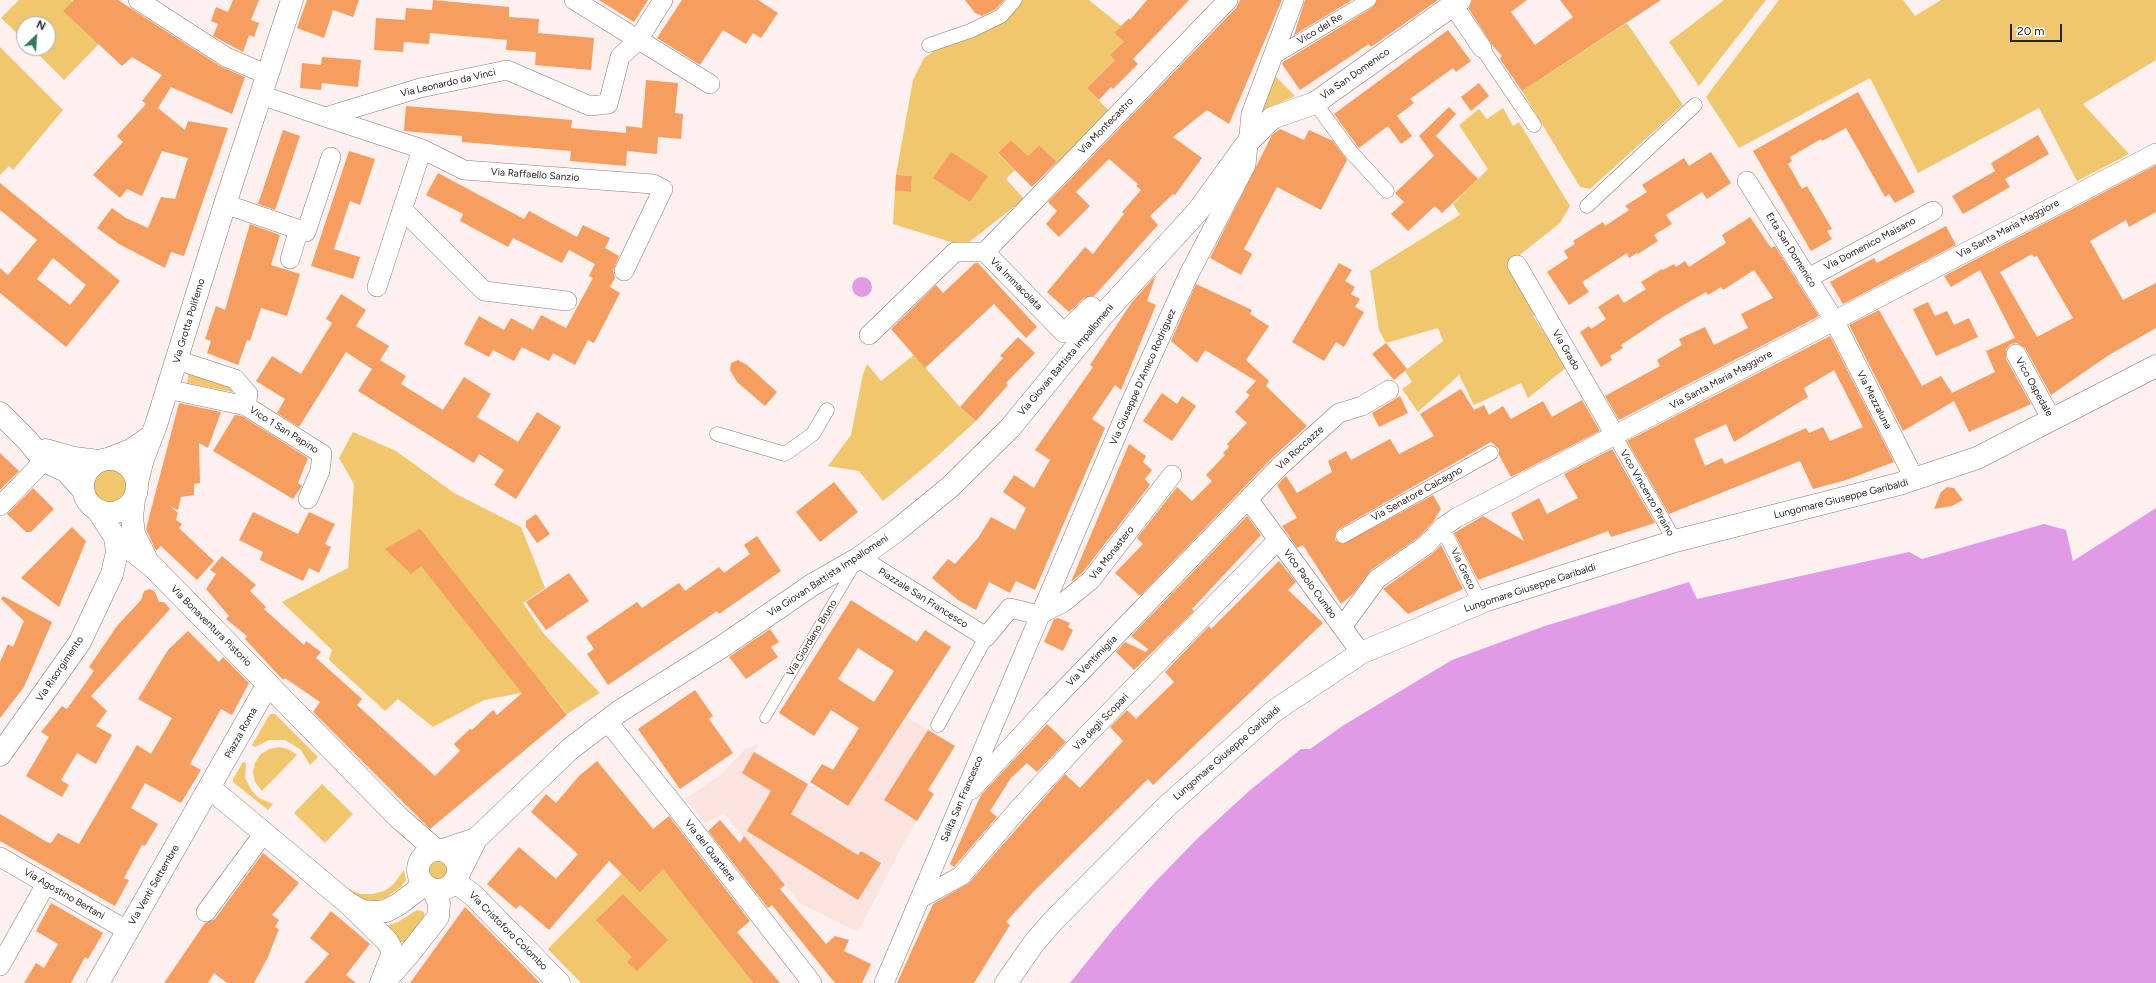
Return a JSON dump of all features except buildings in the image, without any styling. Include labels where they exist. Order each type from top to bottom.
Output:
[{"type":"street","points":[[138,0],[265,85],[325,117]]},
{"type":"street","name":"Via Grotta Polifemo","points":[[136,491],[150,437],[156,425],[225,204],[292,0]]},
{"type":"street","points":[[574,0],[710,84]]},
{"type":"street","name":"Via Leonardo da Vinci","points":[[325,117],[420,88],[507,70],[590,106],[608,104],[620,57],[638,40],[663,0]]},
{"type":"street","points":[[929,45],[970,31],[1000,16],[1015,0]]},
{"type":"street","name":"Via Montecastro","points":[[985,252],[1228,0]]},
{"type":"street","name":"Via Giuseppe D'Amico Rodriguez","points":[[1039,615],[1189,274],[1246,165],[1251,114],[1294,0]]},
{"type":"street","name":"Vico del Re","points":[[1272,58],[1369,0]]},
{"type":"street","points":[[1457,2],[1482,48],[1534,124]]},
{"type":"street","name":"Via San Domenico","points":[[1248,142],[1272,118],[1315,103],[1457,2]]},
{"type":"street","points":[[1315,103],[1351,152],[1387,191]]},
{"type":"street","points":[[1587,206],[1695,105]]},
{"type":"street","name":"Via Raffaello Sanzio","points":[[325,117],[422,150],[464,170],[653,184],[663,189],[624,271]]},
{"type":"street","name":"Via Giovan Battista Impallomeni","points":[[457,877],[476,839],[570,749],[607,721],[723,646],[812,585],[859,558],[895,532],[950,487],[1010,428],[1102,316],[1198,211],[1248,142]]},
{"type":"street","points":[[377,287],[422,150]]},
{"type":"street","name":"Via Santa Maria Maggiore","points":[[1342,627],[1377,579],[1426,545],[1447,524],[1617,440],[1834,320],[2156,153]]},
{"type":"street","points":[[225,204],[306,232],[331,157]]},
{"type":"street","name":"Erta San Domenico","points":[[1747,181],[1834,320]]},
{"type":"street","points":[[402,209],[484,290],[567,301]]},
{"type":"street","name":"Via Domenico Maisano","points":[[1808,278],[1933,211]]},
{"type":"street","points":[[290,259],[299,229]]},
{"type":"street","name":"Via Immacolata","points":[[869,335],[955,252],[985,252],[1064,333],[1091,306],[1102,316]]},
{"type":"street","name":"Via Grado","points":[[1517,265],[1617,440]]},
{"type":"street","name":"Via Mezzaluna","points":[[1834,320],[1915,480]]},
{"type":"street","name":"Vico Ospedale","points":[[2016,354],[2052,420]]},
{"type":"street","name":"Vico 1 San Papino","points":[[177,360],[235,379],[248,394],[246,406]]},
{"type":"street","name":"Lungomare Giuseppe Garibaldi","points":[[1006,983],[1034,943],[1053,921],[1166,807],[1274,711],[1362,653],[1480,603],[1675,541],[1915,480],[1977,458],[2156,366]]},
{"type":"street","name":"Vico 1 San Papino","points":[[167,389],[246,406],[322,454],[320,471],[308,499]]},
{"type":"street","name":"Via Roccazze","points":[[1224,524],[1280,466],[1339,413],[1362,406],[1389,390]]},
{"type":"street","points":[[716,434],[785,454],[813,434],[827,410]]},
{"type":"street","points":[[0,413],[28,441],[44,461],[66,471],[82,489],[91,506],[98,511],[108,514],[128,508],[136,491],[134,472],[127,465],[118,460],[74,458],[51,452],[28,441]]},
{"type":"street","points":[[82,489],[86,473],[103,460],[131,450],[150,437]]},
{"type":"street","name":"Vico Vincenzo Piraino","points":[[1617,440],[1675,541]]},
{"type":"street","name":"Via Senatore Calcagno","points":[[1343,536],[1491,453]]},
{"type":"street","points":[[0,506],[44,461]]},
{"type":"street","name":"Via Monastero","points":[[1039,615],[1064,602],[1091,580],[1172,475]]},
{"type":"street","name":"Via Bonaventura Pistorio","points":[[136,491],[132,517],[134,534],[140,550],[153,567],[268,684]]},
{"type":"street","name":"Vico Paolo Cumbo","points":[[1251,503],[1342,627]]},
{"type":"street","points":[[98,511],[115,537]]},
{"type":"street","name":"Via Ventimiglia","points":[[962,799],[1051,703],[1224,524]]},
{"type":"street","name":"Via Greco","points":[[1446,535],[1480,603]]},
{"type":"street","name":"Via Bonaventura Pistorio","points":[[115,537],[153,567]]},
{"type":"street","name":"Via Risorgimento","points":[[0,755],[80,642],[112,574],[117,552],[115,537]]},
{"type":"street","name":"Via degli Scopari","points":[[921,898],[961,876],[1021,806],[1089,733],[1278,540]]},
{"type":"street","name":"Piazzale San Francesco","points":[[859,558],[986,637]]},
{"type":"street","points":[[938,725],[986,637],[1010,608],[1039,615]]},
{"type":"street","name":"Salita San Francesco","points":[[884,983],[1039,615]]},
{"type":"street","points":[[1342,627],[1362,653]]},
{"type":"street","points":[[268,684],[399,818],[440,850],[454,856],[459,867],[457,877],[445,890],[425,881]]},
{"type":"street","name":"Piazza Roma","points":[[210,788],[268,684]]},
{"type":"street","name":"Via del Quartiere","points":[[607,721],[684,817],[812,983]]},
{"type":"street","points":[[210,788],[349,904],[387,941],[391,948],[392,956],[382,983]]},
{"type":"street","name":"Via Venti Settembre","points":[[98,983],[210,788]]},
{"type":"street","points":[[382,983],[409,954],[438,917],[439,903],[425,881],[412,842],[399,818]]},
{"type":"street","points":[[206,912],[264,833]]},
{"type":"street","name":"Via Giovan Battista Impallomeni","points":[[440,850],[476,839]]},
{"type":"street","points":[[425,881],[422,858],[431,851],[440,850]]},
{"type":"street","name":"Via Agostino Bertani","points":[[0,857],[128,931]]},
{"type":"street","name":"Via Cristoforo Colombo","points":[[457,877],[559,983]]},
{"type":"street","points":[[349,904],[362,911],[386,911],[399,904],[425,881]]},
{"type":"street","points":[[0,966],[46,884]]},
{"type":"lane","name":"Via Giordano Bruno","points":[[764,718],[859,558]]},
{"type":"shaded area","points":[[19,0],[71,0],[99,44],[64,80],[40,56],[56,56],[56,16],[16,16],[16,32],[1,18]]},
{"type":"shaded area","points":[[1023,0],[1089,0],[1121,26],[1114,33],[1124,42],[1115,60],[1087,88],[1111,113],[1060,165],[1039,145],[1028,156],[1011,140],[998,154],[1015,170],[1006,179],[1024,199],[964,246],[893,224],[895,191],[911,192],[912,176],[896,175],[913,80],[924,58],[937,49],[984,32],[1003,20]]},
{"type":"shaded area","points":[[1724,0],[1766,0],[1699,86],[1669,42]]},
{"type":"shaded area","points":[[1779,0],[1903,0],[1915,16],[1941,0],[2156,0],[2156,60],[2083,104],[2129,154],[2077,181],[2039,108],[1918,173],[1870,78],[1739,148],[1706,97]]},
{"type":"shaded area","points":[[1627,23],[1683,105],[1590,189],[1580,187],[1522,91]]},
{"type":"shaded area","points":[[0,47],[63,110],[13,170],[9,166],[0,175]]},
{"type":"shaded area","points":[[1275,76],[1295,96],[1263,110]]},
{"type":"shaded area","points":[[1503,108],[1513,126],[1519,122],[1570,206],[1560,223],[1511,262],[1539,311],[1533,316],[1567,367],[1528,398],[1521,383],[1474,405],[1459,375],[1418,412],[1402,389],[1412,382],[1405,371],[1443,341],[1438,328],[1386,343],[1379,330],[1370,271],[1460,215],[1453,204],[1488,169],[1459,125],[1479,109],[1487,119]]},
{"type":"shaded area","points":[[858,277],[866,277],[872,283],[872,291],[866,297],[858,297],[852,291],[852,283]]},
{"type":"shaded area","points":[[914,355],[960,407],[976,421],[931,462],[883,501],[859,471],[828,466],[851,435],[863,374],[867,364],[881,381]]},
{"type":"shaded area","points":[[189,371],[234,385],[232,392],[187,383]]},
{"type":"shaded area","points":[[353,432],[396,451],[454,493],[521,527],[545,588],[523,603],[544,634],[600,693],[567,714],[546,688],[484,700],[433,727],[398,699],[385,711],[329,660],[332,650],[282,602],[348,568],[354,484],[339,458]]},
{"type":"shaded area","points":[[110,470],[121,475],[126,486],[121,497],[110,502],[99,497],[94,486],[99,475]]},
{"type":"shaded area","points":[[2156,508],[2156,983],[1070,983],[1111,932],[1155,882],[1199,837],[1249,791],[1301,749],[1310,749],[1344,725],[1452,660],[1545,626],[1689,582],[1697,599],[1909,552],[1922,559],[2044,524],[2066,530],[2073,561]]},
{"type":"shaded area","points":[[270,714],[275,714],[318,757],[310,765],[301,750],[285,740],[269,740],[255,747],[252,745]]},
{"type":"shaded area","points":[[907,717],[955,746],[928,790],[934,794],[907,837],[858,932],[801,904],[724,813],[706,823],[685,799],[722,774],[745,749],[759,744],[754,752],[847,808]]},
{"type":"shaded area","points":[[280,747],[290,750],[297,755],[262,791],[255,782],[253,772],[255,763],[260,755],[269,749]]},
{"type":"shaded area","points":[[243,762],[246,763],[245,778],[252,791],[259,798],[273,804],[268,810],[233,782],[233,779]]},
{"type":"shaded area","points":[[322,784],[353,814],[325,843],[294,813]]},
{"type":"shaded area","points":[[647,848],[753,983],[581,983],[548,949]]},
{"type":"shaded area","points":[[434,861],[442,861],[447,866],[445,877],[442,879],[434,879],[429,874],[429,866]]},
{"type":"shaded area","points":[[404,870],[406,880],[401,887],[387,897],[377,901],[362,900],[348,889],[361,894],[373,894],[384,891],[393,885]]},
{"type":"shaded area","points":[[417,910],[424,912],[424,917],[421,924],[406,942],[399,942],[386,926],[398,922]]}]
